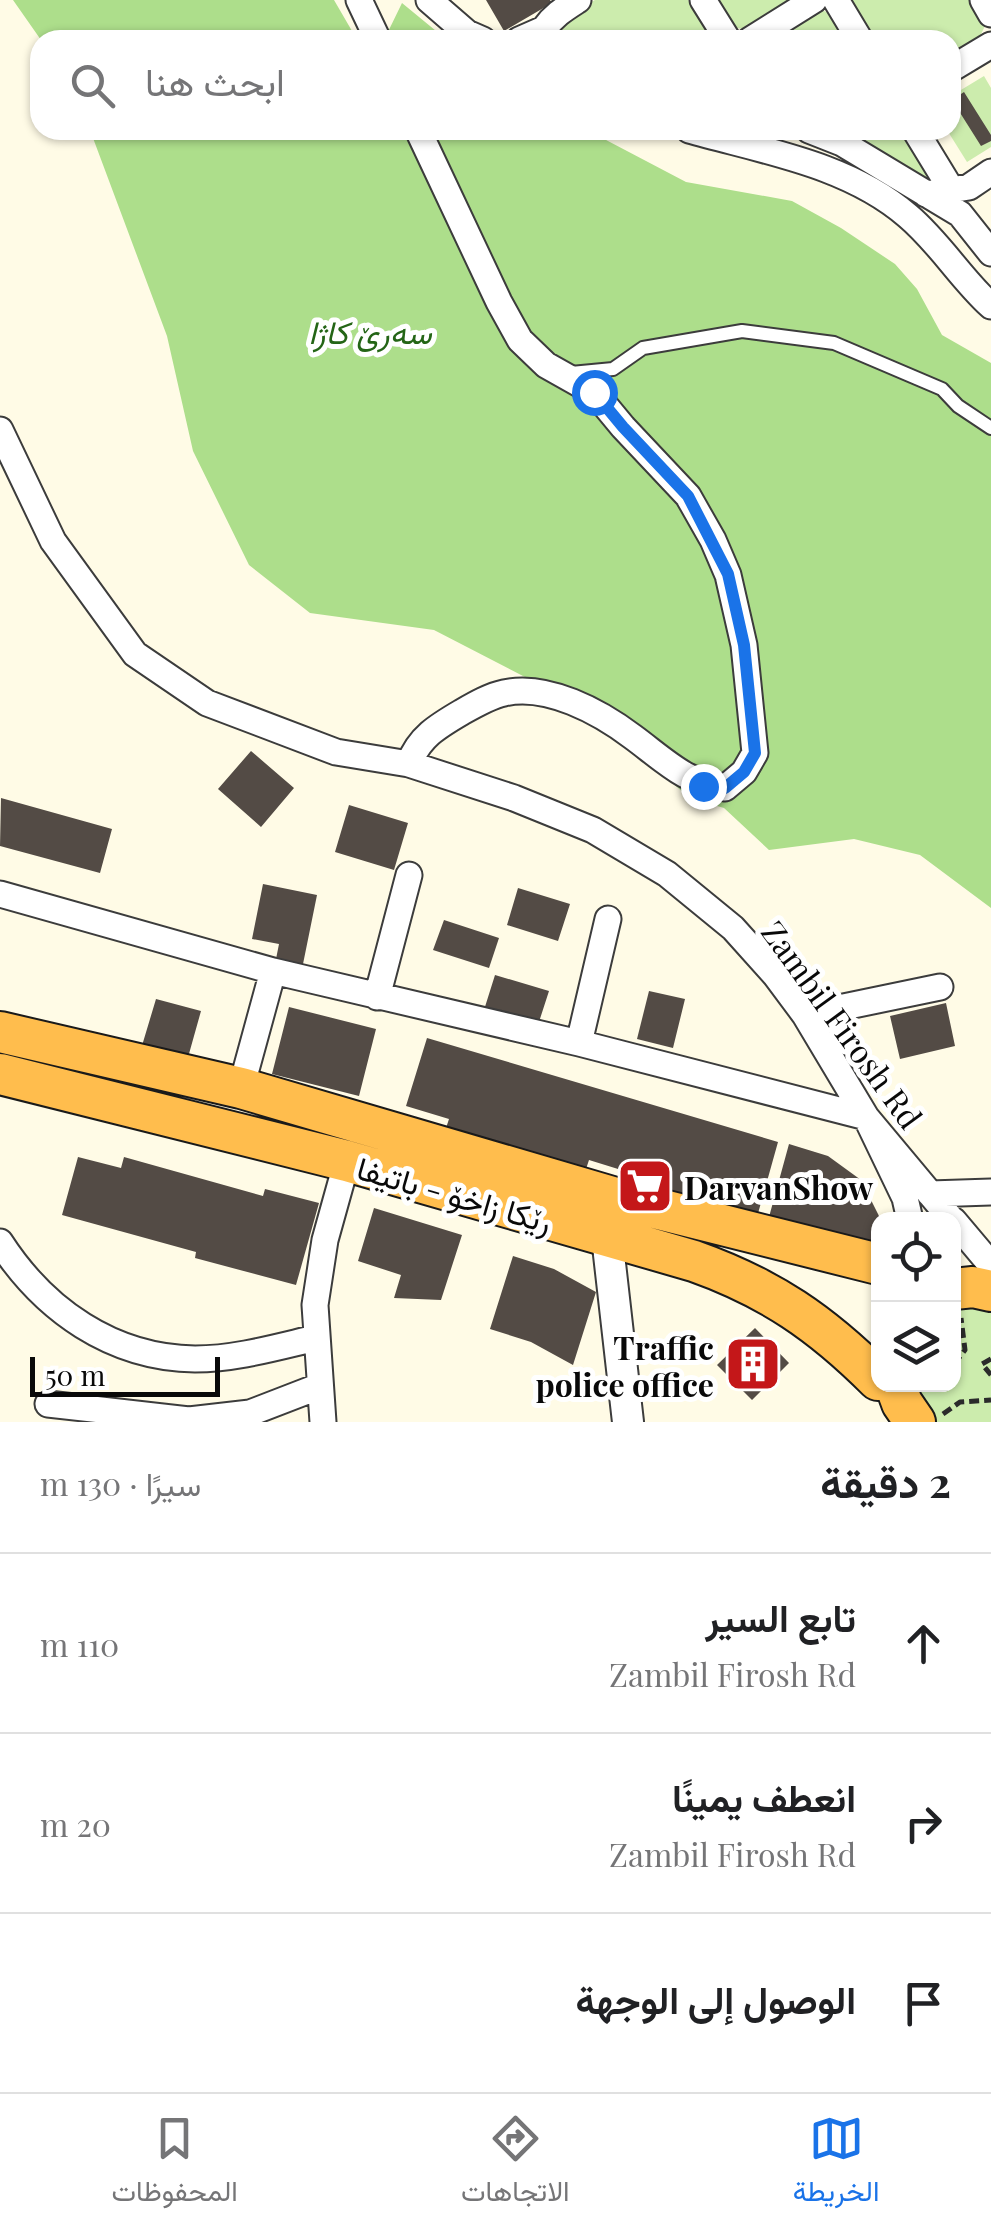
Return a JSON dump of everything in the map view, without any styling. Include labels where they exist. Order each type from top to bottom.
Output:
[{"type":"highway","name":"رێکا زاخۆ - باتیفا","points":[[0,1032],[241,1088],[619,1198],[871,1262]]},
{"type":"highway","name":"رێکا زاخۆ - باتیفا","points":[[0,1074],[347,1161],[694,1260],[738,1276],[818,1324],[901,1399]]},
{"type":"street","points":[[359,0],[373,30]]},
{"type":"street","points":[[429,0],[464,30]]},
{"type":"street","points":[[548,30],[557,12],[578,0]]},
{"type":"street","points":[[703,0],[722,30]]},
{"type":"street","points":[[766,30],[814,0]]},
{"type":"street","points":[[836,0],[854,30]]},
{"type":"street","points":[[982,0],[991,14]]},
{"type":"street","points":[[961,63],[991,45]]},
{"type":"street","points":[[408,764],[414,748],[426,734],[489,698],[519,691],[539,692],[581,706],[703,786],[725,788],[744,772],[755,753],[744,645],[728,574],[713,540],[688,496],[594,392],[546,365],[520,340],[423,140]]},
{"type":"street","points":[[726,140],[812,163],[861,185],[905,213],[943,248],[991,306]]},
{"type":"street","points":[[849,140],[939,191],[991,253]]},
{"type":"street","points":[[918,140],[939,191]]},
{"type":"street","points":[[939,191],[969,187],[991,172]]},
{"type":"street","name":"Zambil Firosh Rd","points":[[0,430],[53,540],[135,654],[207,703],[336,752],[408,764],[514,798],[593,830],[668,874],[733,928],[805,1016],[866,1117],[946,1212]]},
{"type":"street","points":[[377,997],[409,874]]},
{"type":"street","points":[[0,894],[273,971],[579,1043],[866,1117],[908,1212]]},
{"type":"street","points":[[579,1043],[608,918]]},
{"type":"street","points":[[241,1088],[273,971]]},
{"type":"street","points":[[805,1016],[940,986]]},
{"type":"street","points":[[323,1422],[316,1338],[318,1272],[347,1161]]},
{"type":"street","points":[[930,1194],[991,1192]]},
{"type":"street","points":[[608,1237],[628,1422]]},
{"type":"street","points":[[0,1242],[14,1264],[50,1303],[93,1334],[143,1352],[196,1358],[248,1353],[316,1338]]},
{"type":"street","name":"Zambil Firosh Rd","points":[[961,1252],[970,1288]]},
{"type":"street","points":[[48,1404],[189,1420],[250,1413],[320,1386]]},
{"type":"lane","points":[[565,374],[613,369],[643,348],[742,331],[834,343],[942,389],[958,406],[991,428]]},
{"type":"path","points":[[961,1354],[970,1288]]},
{"type":"path","points":[[991,1360],[982,1364],[991,1376]]},
{"type":"path","points":[[901,1399],[991,1400]]},
{"type":"green space","points":[[13,0],[334,0],[351,30],[34,30]]},
{"type":"green space","points":[[595,0],[688,0],[708,30],[562,30],[576,11]]},
{"type":"green space","points":[[716,0],[792,0],[743,29],[732,27]]},
{"type":"green space","points":[[851,0],[971,0],[986,24],[980,36],[961,47],[961,30],[863,30],[850,9]]},
{"type":"green space","points":[[402,3],[435,30],[389,30]]},
{"type":"green space","points":[[819,9],[829,13],[840,30],[784,30]]},
{"type":"green space","points":[[984,76],[991,88],[991,147],[967,162],[953,140],[961,140],[961,90]]},
{"type":"green space","name":"سەرێ کاژا","points":[[94,140],[606,140],[686,182],[792,201],[895,264],[917,289],[942,335],[991,363],[991,908],[920,855],[854,839],[769,850],[724,808],[690,798],[581,706],[434,630],[310,613],[249,565],[193,451],[167,336]]},
{"type":"green space","points":[[858,140],[909,140],[933,178],[929,180],[878,149]]},
{"type":"green space","points":[[961,1301],[991,1303],[991,1422],[934,1422],[913,1392],[961,1392]]},
{"type":"building","points":[[486,0],[552,3],[506,30]]},
{"type":"building","points":[[964,92],[991,141],[981,146],[961,114]]},
{"type":"building","points":[[251,751],[294,788],[261,827],[218,789]]},
{"type":"building","points":[[1,798],[112,829],[100,873],[0,846]]},
{"type":"building","points":[[349,805],[408,823],[394,870],[335,852]]},
{"type":"building","points":[[263,884],[317,895],[303,964],[276,959],[279,944],[252,939]]},
{"type":"building","points":[[518,888],[570,904],[558,941],[507,925]]},
{"type":"building","points":[[444,920],[499,938],[489,968],[433,950]]},
{"type":"building","points":[[495,975],[549,991],[538,1025],[484,1010]]},
{"type":"building","points":[[649,991],[685,999],[673,1048],[637,1039]]},
{"type":"building","points":[[156,999],[201,1011],[187,1061],[141,1049]]},
{"type":"building","points":[[946,1003],[955,1046],[900,1059],[890,1016]]},
{"type":"building","points":[[289,1007],[376,1029],[359,1096],[272,1074]]},
{"type":"building","points":[[427,1038],[778,1142],[757,1217],[628,1183],[631,1173],[589,1160],[586,1169],[446,1128],[449,1119],[406,1106]]},
{"type":"building","points":[[789,1144],[828,1156],[861,1180],[877,1212],[871,1212],[871,1247],[769,1217]]},
{"type":"building","points":[[78,1157],[121,1168],[124,1157],[263,1196],[265,1189],[319,1203],[296,1285],[195,1258],[196,1252],[62,1215]]},
{"type":"building","points":[[374,1208],[462,1235],[441,1300],[394,1298],[401,1275],[358,1261]]},
{"type":"building","points":[[513,1256],[554,1269],[596,1292],[573,1365],[531,1342],[490,1329]]},
{"type":"building","name":"Traffic police office","points":[[755,1328],[789,1363],[752,1400],[717,1365]]},
{"type":"place","name":"DarvanShow","points":[[645,1186]]},
{"type":"place","name":"Traffic police office","points":[[753,1364]]},
{"type":"route","points":[[594,392],[688,496],[728,574],[744,645],[755,753],[744,772],[725,788],[703,786]]}]
